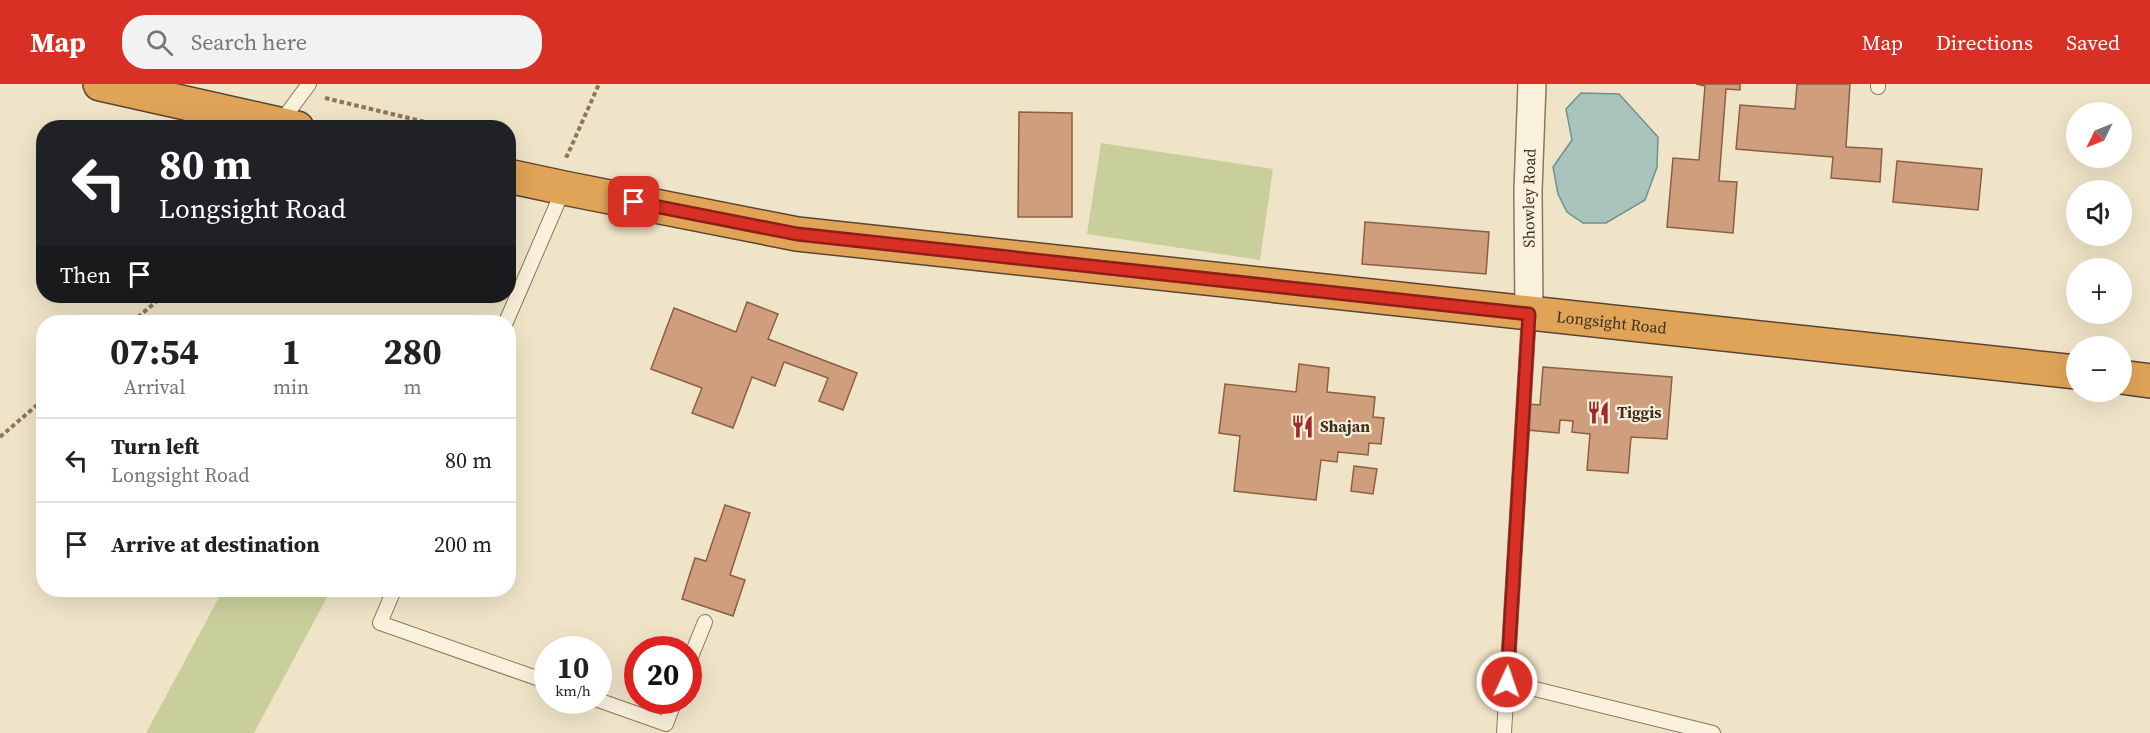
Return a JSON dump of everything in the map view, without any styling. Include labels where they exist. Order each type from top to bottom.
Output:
[{"type":"highway","points":[[100,84],[266,120]]},
{"type":"highway","name":"Longsight Road","points":[[516,178],[797,234],[2066,371]]},
{"type":"highway","points":[[2132,379],[2150,381]]},
{"type":"street","name":"Showley Road","points":[[1529,314],[1528,190],[1532,84]]},
{"type":"lane","points":[[291,120],[306,88]]},
{"type":"lane","points":[[516,299],[564,189]]},
{"type":"lane","points":[[1504,733],[1529,314]]},
{"type":"lane","points":[[391,597],[381,623],[534,677]]},
{"type":"lane","points":[[699,636],[705,622]]},
{"type":"lane","points":[[1507,682],[1713,733]]},
{"type":"lane","points":[[638,714],[666,724],[670,714]]},
{"type":"path","points":[[557,153],[567,156],[599,84]]},
{"type":"path","points":[[306,88],[421,120]]},
{"type":"path","points":[[140,315],[155,303]]},
{"type":"path","points":[[0,437],[36,406]]},
{"type":"green space","points":[[1101,143],[1273,169],[1260,260],[1087,234]]},
{"type":"green space","points":[[219,597],[327,597],[254,733],[146,733]]},
{"type":"water","points":[[1581,93],[1619,94],[1658,137],[1657,167],[1645,200],[1606,223],[1583,223],[1567,212],[1558,194],[1553,167],[1572,140],[1566,109]]},
{"type":"building","points":[[1696,84],[1740,84],[1740,90],[1726,89],[1719,181],[1737,182],[1733,233],[1667,227],[1673,158],[1699,160],[1705,86]]},
{"type":"building","points":[[1797,84],[1850,84],[1846,147],[1882,149],[1880,182],[1831,178],[1833,157],[1736,149],[1740,105],[1795,109]]},
{"type":"building","points":[[1019,112],[1072,113],[1072,217],[1018,217]]},
{"type":"building","points":[[1897,161],[1982,169],[1978,210],[1893,202]]},
{"type":"building","points":[[1365,222],[1489,232],[1486,274],[1362,264]]},
{"type":"building","points":[[747,302],[778,314],[768,339],[857,373],[843,410],[819,401],[828,378],[784,362],[775,386],[752,377],[733,428],[692,413],[702,388],[651,369],[674,308],[736,332]]},
{"type":"building","name":"Shajan","points":[[1299,364],[1329,368],[1327,392],[1375,397],[1373,417],[1384,418],[1381,444],[1369,443],[1368,455],[1338,452],[1337,462],[1321,460],[1316,500],[1234,491],[1240,436],[1219,433],[1225,384],[1296,392]]},
{"type":"building","name":"Tiggis","points":[[1543,367],[1672,377],[1667,439],[1631,437],[1628,473],[1587,470],[1590,434],[1572,432],[1573,421],[1560,420],[1559,433],[1527,430],[1529,404],[1540,405]]},
{"type":"building","points":[[1354,466],[1377,469],[1373,494],[1351,491]]},
{"type":"building","points":[[725,505],[750,513],[730,575],[745,580],[733,616],[682,599],[695,558],[706,561]]},
{"type":"place","name":"Tiggis","points":[[1599,412]]},
{"type":"place","name":"Shajan","points":[[1302,426]]},
{"type":"route","points":[[634,202],[797,234],[1529,314],[1507,682]]}]
